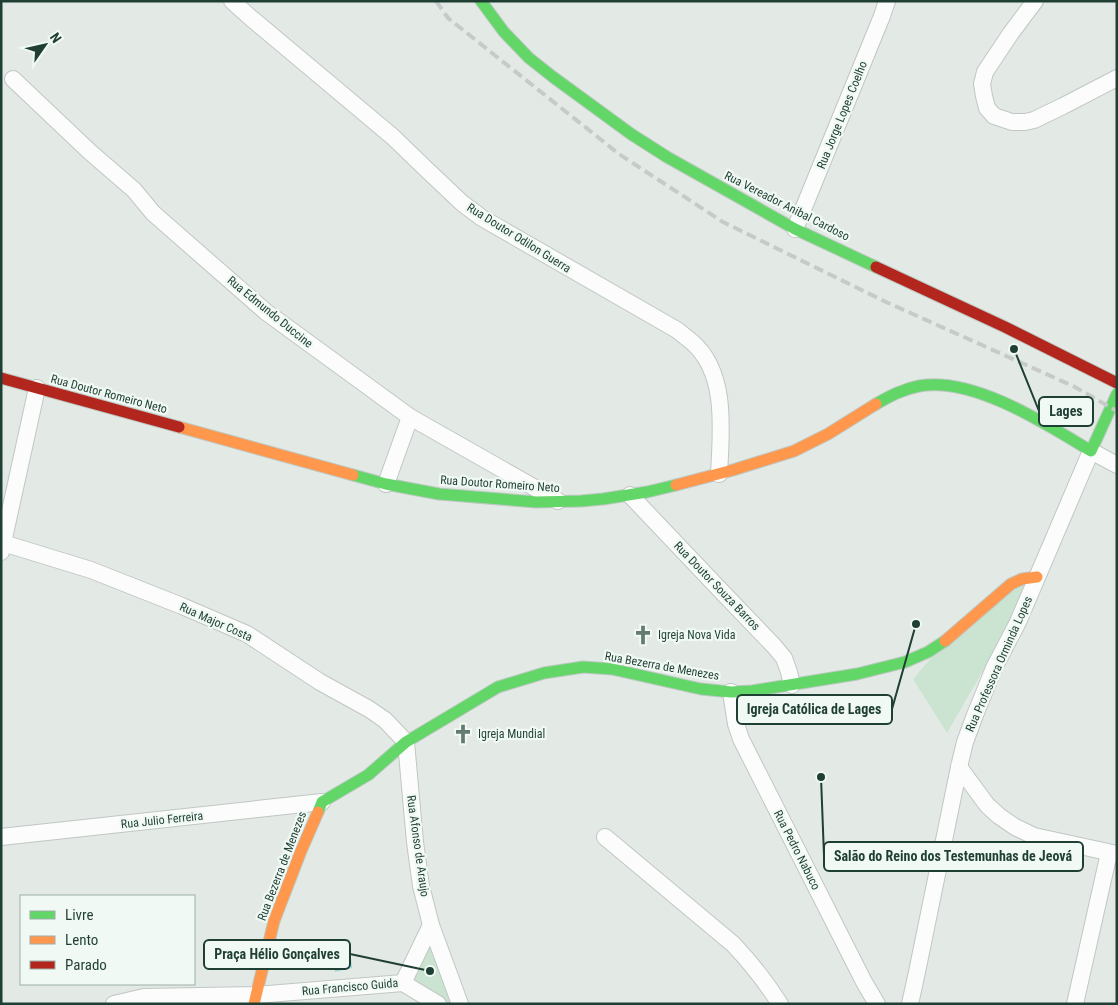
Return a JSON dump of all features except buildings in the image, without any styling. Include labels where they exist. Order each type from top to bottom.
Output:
[{"type":"street","name":"Rua Doutor Odilon Guerra","points":[[232,1],[258,25],[393,137],[462,203],[482,218],[677,330],[694,343],[714,375],[719,394],[719,474]]},
{"type":"street","name":"Rua Vereador Anibal Cardoso","points":[[481,1],[504,32],[529,58],[631,134],[667,157],[795,229],[1005,327],[1117,383]]},
{"type":"street","name":"Rua Jorge Lopes Coelho","points":[[795,229],[882,16],[886,1]]},
{"type":"street","points":[[1035,1],[985,72],[982,84],[984,96],[987,108],[994,116],[1012,122],[1034,120],[1117,78]]},
{"type":"street","name":"Rua Edmundo Duccine","points":[[13,79],[90,152],[134,190],[153,213],[266,312],[410,417],[559,502]]},
{"type":"street","name":"Rua Doutor Romeiro Neto","points":[[1,378],[386,484],[456,496],[530,502],[559,502],[630,495],[719,474],[793,451],[827,434],[902,390],[927,385],[946,386],[978,393],[997,400],[1029,414],[1091,451]]},
{"type":"street","points":[[2,548],[37,388]]},
{"type":"street","points":[[1117,394],[1091,451],[1117,465]]},
{"type":"street","points":[[386,484],[410,417]]},
{"type":"street","name":"Rua Professora Orminda Lopes","points":[[910,1004],[965,742],[994,668],[1018,622],[1091,451]]},
{"type":"street","name":"Rua Doutor Souza Barros","points":[[630,495],[774,646],[784,658],[792,685]]},
{"type":"street","name":"Rua Major Costa","points":[[2,548],[91,570],[247,634],[320,682],[380,716],[406,742]]},
{"type":"street","name":"Rua Bezerra de Menezes","points":[[255,999],[274,921],[322,802],[368,775],[406,742],[498,687],[544,673],[583,668],[612,669],[701,689],[731,692],[752,691],[857,674],[916,658],[940,645],[1011,584],[1022,579],[1037,577]]},
{"type":"street","name":"Rua Pedro Nabuco","points":[[731,692],[736,724],[741,739],[864,982],[877,1004]]},
{"type":"street","name":"Rua Afonso de Araujo","points":[[406,742],[420,877],[431,925],[460,1004]]},
{"type":"street","points":[[959,767],[987,804],[999,816],[1015,827],[1034,836],[1113,854],[1075,1004]]},
{"type":"street","name":"Rua Julio Ferreira","points":[[1,837],[322,802]]},
{"type":"street","points":[[605,837],[733,944],[749,960],[780,1004]]},
{"type":"street","points":[[403,983],[431,925]]},
{"type":"street","name":"Rua Francisco Guida","points":[[114,1004],[144,997],[255,999],[403,983],[438,1004]]},
{"type":"green space","points":[[1037,577],[947,733],[913,679],[970,613]]},
{"type":"green space","points":[[428,938],[458,1004],[445,1004],[410,984]]},
{"type":"water","points":[[349,939],[352,968],[335,972],[332,942]]},
{"type":"railway","points":[[436,1],[448,18],[619,154],[723,222],[886,302],[1073,386],[1117,411]]},
{"type":"traffic: fast","points":[[481,1],[504,32],[529,58],[631,134],[667,157],[795,229],[876,267]]},
{"type":"traffic: fast","points":[[876,404],[913,387],[940,385],[962,388],[985,395],[1031,416],[1091,451],[1117,394]]},
{"type":"traffic: fast","points":[[353,475],[386,484],[439,494],[536,502],[603,499],[676,485]]},
{"type":"traffic: fast","points":[[318,812],[322,802],[368,775],[406,742],[498,687],[544,673],[583,667],[612,669],[701,689],[731,692],[752,691],[857,674],[905,662],[928,652],[945,641]]},
{"type":"traffic: slow","points":[[676,485],[794,451],[828,434],[876,404]]},
{"type":"traffic: slow","points":[[179,427],[353,475]]},
{"type":"traffic: slow","points":[[945,641],[1011,584],[1022,579],[1037,577]]},
{"type":"traffic: slow","points":[[254,1004],[274,921],[318,812]]},
{"type":"traffic: jam","points":[[876,267],[1005,327],[1117,383]]},
{"type":"traffic: jam","points":[[1,378],[179,427]]},
{"type":"place","name":"Lages","points":[[1014,349]]},
{"type":"place","name":"Igreja Católica de Lages","points":[[916,624]]},
{"type":"place","name":"Igreja Nova Vida","points":[[643,635]]},
{"type":"place","name":"Igreja Mundial","points":[[463,734]]},
{"type":"place","name":"Salão do Reino dos Testemunhas de Jeová","points":[[821,777]]},
{"type":"place","name":"Praça Hélio Gonçalves","points":[[430,971]]}]
